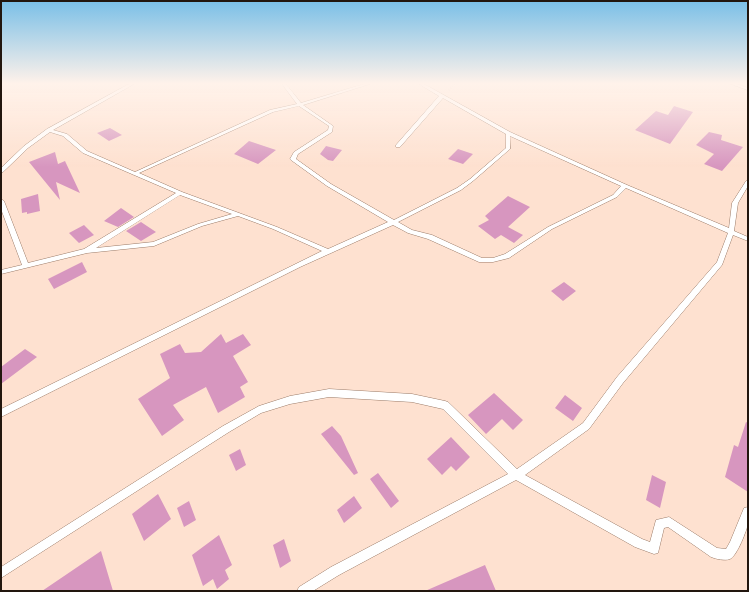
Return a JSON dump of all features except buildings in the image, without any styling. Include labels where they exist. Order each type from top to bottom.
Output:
[{"type":"lane","points":[[1,172],[26,147],[49,130],[82,112]]},
{"type":"lane","points":[[136,173],[271,112]]},
{"type":"lane","points":[[310,112],[331,126],[330,131],[296,153],[293,159],[329,185],[410,232],[430,238],[482,260],[493,260],[507,256],[550,228],[615,196],[624,186]]},
{"type":"lane","points":[[398,146],[428,112]]},
{"type":"lane","points":[[468,112],[508,133],[624,186],[748,239]]},
{"type":"lane","points":[[49,130],[65,135],[85,152],[180,193],[236,215],[275,228],[327,251]]},
{"type":"lane","points":[[1,413],[111,359],[159,333],[327,251],[393,222],[461,188],[508,148],[508,133]]},
{"type":"lane","points":[[303,591],[335,571],[516,475],[586,426],[620,380],[720,262],[731,233],[735,203],[748,182]]},
{"type":"lane","points":[[86,252],[180,193]]},
{"type":"lane","points":[[1,201],[26,265]]},
{"type":"lane","points":[[1,272],[86,252],[154,244],[200,225],[236,215]]},
{"type":"lane","points":[[1,573],[226,429],[259,410],[306,397],[329,393],[412,398],[445,405],[516,475],[639,543],[654,549],[660,524],[669,522],[715,553],[728,554],[734,546],[748,512]]}]
